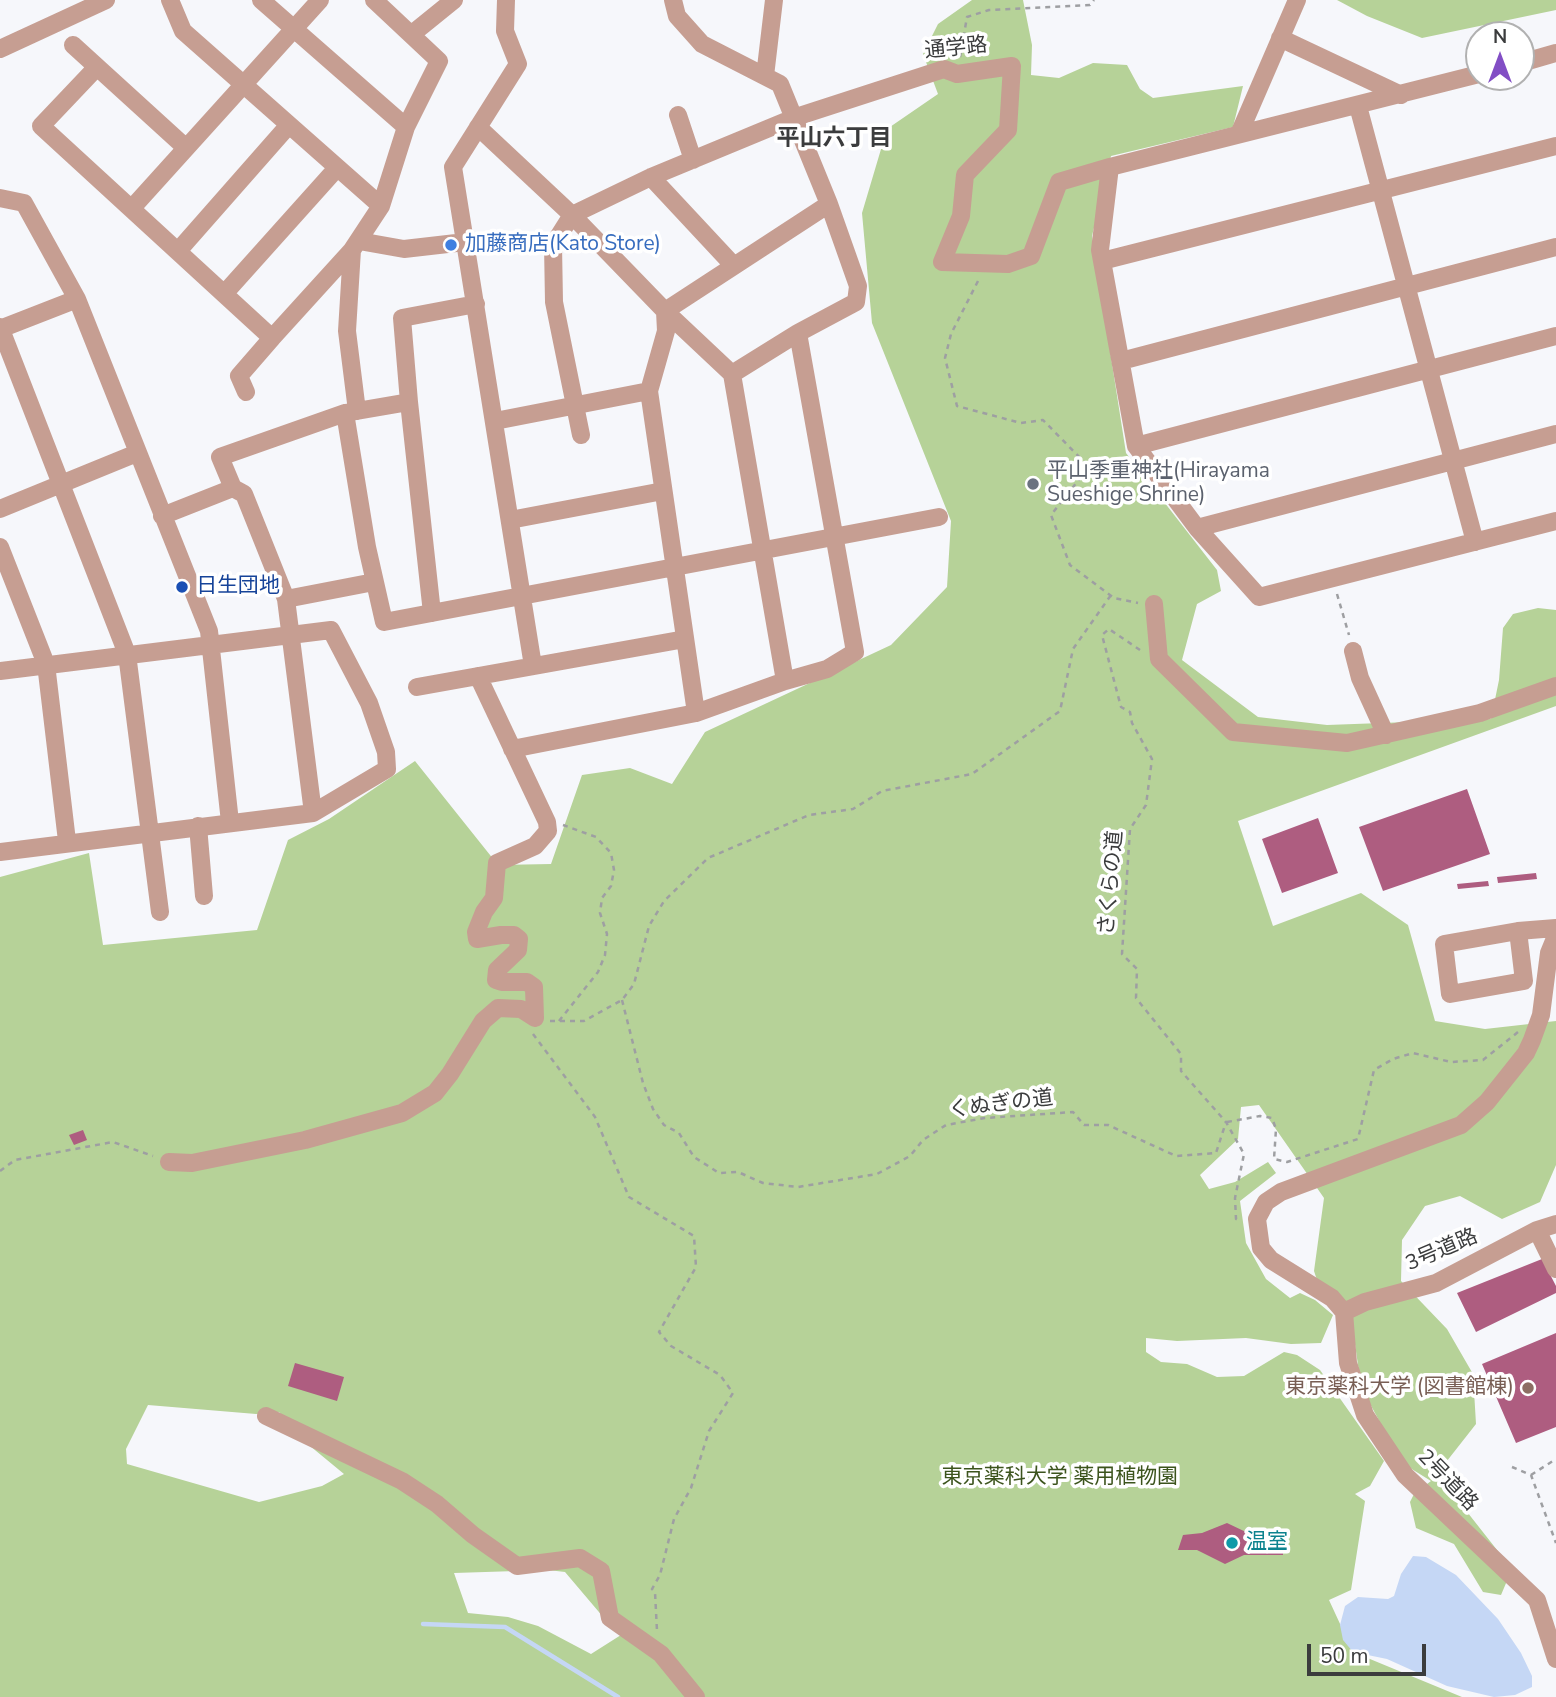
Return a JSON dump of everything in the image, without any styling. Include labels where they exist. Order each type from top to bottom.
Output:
[{"type":"street","points":[[0,49],[106,0]]},
{"type":"street","points":[[170,0],[183,31],[381,206]]},
{"type":"street","points":[[261,0],[406,127]]},
{"type":"street","points":[[132,208],[320,0]]},
{"type":"street","points":[[246,392],[239,376],[356,245],[381,206],[406,127],[439,61],[374,0]]},
{"type":"street","points":[[412,34],[454,0]]},
{"type":"street","points":[[506,0],[505,31],[518,64],[453,167],[533,666]]},
{"type":"street","points":[[673,0],[677,16],[702,44],[780,84],[796,117],[858,286],[856,302],[798,332],[732,373]]},
{"type":"street","points":[[765,76],[774,0]]},
{"type":"street","points":[[1239,134],[1297,0]]},
{"type":"street","points":[[1280,38],[1401,95]]},
{"type":"street","points":[[73,45],[185,147]]},
{"type":"street","points":[[1535,59],[1556,54]]},
{"type":"street","name":"通学路","points":[[572,215],[651,177],[796,117],[944,69],[957,74],[1012,66],[1007,130],[965,174],[961,216],[942,262],[1008,264],[1031,256],[1059,182],[1110,167]]},
{"type":"street","points":[[97,67],[41,126],[272,338]]},
{"type":"street","points":[[1465,78],[1358,107],[1110,167],[1100,250],[1136,446],[1197,528],[1259,597],[1556,521]]},
{"type":"street","points":[[1358,107],[1475,542]]},
{"type":"street","points":[[678,115],[693,160]]},
{"type":"street","points":[[178,251],[288,126]]},
{"type":"street","points":[[478,127],[572,215],[665,310],[732,373],[785,681]]},
{"type":"street","points":[[1102,261],[1556,146]]},
{"type":"street","points":[[224,294],[337,168]]},
{"type":"street","points":[[651,177],[734,265]]},
{"type":"street","points":[[0,198],[24,203],[77,299],[209,631],[230,822]]},
{"type":"street","points":[[665,310],[829,204]]},
{"type":"street","points":[[572,215],[553,245],[554,302],[581,435]]},
{"type":"street","points":[[356,245],[404,249],[465,242]]},
{"type":"street","points":[[356,245],[347,331],[351,412],[374,582],[384,622],[939,517]]},
{"type":"street","points":[[1121,361],[1556,247]]},
{"type":"street","points":[[77,299],[0,328],[127,653],[160,912]]},
{"type":"street","points":[[432,613],[402,318],[476,304]]},
{"type":"street","points":[[665,310],[666,331],[649,391],[696,713]]},
{"type":"street","points":[[512,749],[696,713],[827,669],[855,652],[798,332]]},
{"type":"street","points":[[1136,446],[1556,336]]},
{"type":"street","points":[[495,421],[649,391]]},
{"type":"street","points":[[313,813],[286,599],[244,494],[233,488],[220,457],[351,412],[409,402]]},
{"type":"street","points":[[1197,528],[1556,434]]},
{"type":"street","points":[[0,509],[137,453]]},
{"type":"street","points":[[162,516],[233,488]]},
{"type":"street","points":[[510,520],[663,491]]},
{"type":"street","points":[[0,547],[46,664],[67,841]]},
{"type":"street","points":[[286,599],[374,582]]},
{"type":"street","points":[[1154,604],[1159,659],[1233,732],[1347,743],[1480,713],[1556,687]]},
{"type":"street","points":[[0,671],[127,653],[331,631],[369,703],[386,752],[387,769],[313,813],[67,841],[0,852]]},
{"type":"street","points":[[417,687],[685,639]]},
{"type":"street","points":[[1353,651],[1360,678],[1386,735]]},
{"type":"street","points":[[478,676],[547,822],[545,837],[535,846],[502,858],[497,863],[494,898],[476,932],[477,939],[514,934],[519,939],[518,950],[497,970],[496,979],[502,982],[527,982],[534,987],[535,1018]]},
{"type":"street","points":[[198,826],[204,896]]},
{"type":"street","points":[[1518,931],[1524,981],[1450,994],[1444,944],[1518,931],[1556,928]]},
{"type":"street","points":[[1344,1312],[1332,1298],[1271,1259],[1261,1248],[1256,1234],[1257,1219],[1266,1202],[1281,1192],[1461,1125],[1487,1102],[1526,1053],[1541,1015],[1549,953],[1556,936]]},
{"type":"street","points":[[169,1162],[192,1163],[294,1142],[402,1113],[435,1093],[483,1021],[498,1008],[522,1009],[535,1018]]},
{"type":"street","name":"3号道路","points":[[1344,1312],[1366,1302],[1436,1283],[1537,1230],[1556,1224]]},
{"type":"street","points":[[1537,1230],[1556,1269]]},
{"type":"street","name":"2号道路","points":[[1344,1312],[1348,1363],[1366,1415],[1405,1475],[1537,1600],[1556,1659]]},
{"type":"street","points":[[266,1416],[402,1481],[437,1504],[517,1566],[580,1558],[601,1571],[610,1618],[661,1654],[696,1697]]},
{"type":"path","points":[[957,74],[967,17],[989,10],[1090,5],[1094,0]]},
{"type":"path","points":[[986,265],[951,334],[945,358],[957,405],[1021,423],[1043,420],[1089,467],[1051,514],[1070,565],[1111,595],[1154,604]]},
{"type":"path","points":[[1333,579],[1353,651]]},
{"type":"path","points":[[535,1018],[558,1022],[584,1021],[622,1000],[634,984],[649,926],[664,901],[708,858],[808,815],[853,809],[882,791],[972,774],[1060,711],[1073,649],[1111,595]]},
{"type":"path","name":"さくらの道","points":[[1159,659],[1109,629],[1102,635],[1121,707],[1130,712],[1132,723],[1152,759],[1146,805],[1130,829],[1122,954],[1137,969],[1136,998],[1181,1054],[1181,1071],[1226,1122],[1244,1154],[1235,1198],[1236,1219],[1256,1234]]},
{"type":"path","points":[[547,822],[596,837],[611,853],[614,870],[611,886],[602,898],[600,913],[607,933],[605,956],[598,972],[558,1022]]},
{"type":"path","name":"くぬぎの道","points":[[622,1000],[643,1083],[653,1109],[664,1125],[679,1133],[694,1157],[719,1173],[738,1172],[763,1183],[798,1186],[877,1174],[910,1156],[923,1140],[946,1125],[998,1116],[1073,1112],[1084,1125],[1108,1125],[1177,1156],[1216,1153],[1223,1141],[1226,1122]]},
{"type":"path","points":[[514,1009],[595,1117],[629,1196],[694,1236],[696,1267],[659,1332],[671,1346],[720,1375],[733,1393],[709,1431],[691,1488],[674,1519],[660,1575],[652,1589],[655,1592],[655,1619],[661,1654]]},
{"type":"path","points":[[1226,1122],[1260,1116],[1272,1118],[1276,1129],[1274,1159],[1287,1162],[1358,1139],[1374,1070],[1393,1059],[1413,1053],[1451,1062],[1483,1060],[1541,1015]]},
{"type":"path","points":[[0,1171],[15,1160],[113,1142],[169,1162]]},
{"type":"path","points":[[1531,1475],[1556,1459]]},
{"type":"path","points":[[1511,1467],[1531,1475],[1556,1543]]},
{"type":"green space","name":"東京薬科大学 薬用植物園","points":[[972,0],[1023,0],[1032,45],[1031,75],[1059,78],[1093,63],[1127,65],[1140,89],[1153,98],[1243,86],[1233,127],[1111,156],[1092,236],[1126,453],[1217,570],[1221,591],[1197,604],[1182,660],[1258,717],[1327,725],[1491,719],[1499,680],[1503,628],[1513,614],[1538,608],[1556,610],[1556,706],[1238,821],[1273,926],[1361,893],[1408,925],[1435,1021],[1485,1029],[1556,1021],[1556,1165],[1540,1202],[1502,1219],[1460,1196],[1425,1206],[1402,1240],[1401,1281],[1447,1329],[1473,1374],[1476,1424],[1443,1466],[1464,1508],[1512,1569],[1501,1595],[1483,1592],[1454,1544],[1416,1528],[1410,1502],[1414,1494],[1431,1481],[1402,1463],[1369,1402],[1360,1379],[1353,1330],[1317,1280],[1314,1271],[1324,1198],[1259,1105],[1241,1107],[1238,1139],[1200,1175],[1209,1189],[1235,1182],[1268,1162],[1276,1173],[1240,1201],[1246,1243],[1266,1279],[1290,1298],[1300,1293],[1315,1300],[1333,1315],[1321,1343],[1291,1344],[1246,1338],[1177,1341],[1146,1338],[1146,1352],[1161,1362],[1187,1364],[1217,1377],[1244,1376],[1284,1352],[1297,1355],[1320,1370],[1384,1461],[1370,1486],[1355,1494],[1365,1501],[1351,1590],[1329,1600],[1353,1652],[1462,1697],[0,1697],[0,877],[89,853],[103,945],[257,930],[288,840],[329,819],[415,761],[498,865],[551,864],[582,775],[630,768],[672,784],[705,732],[891,645],[947,587],[951,521],[872,323],[862,213],[887,129],[938,94],[923,54],[938,24]],"holes":[[[148,1405],[256,1414],[279,1412],[304,1441],[344,1474],[322,1486],[259,1502],[127,1464],[126,1449]],[[548,1570],[565,1572],[604,1618],[632,1628],[591,1654],[538,1626],[508,1617],[468,1613],[454,1573]]]},
{"type":"green space","points":[[1337,0],[1556,0],[1556,10],[1503,21],[1465,21],[1465,29],[1422,38],[1367,16]]},
{"type":"water","points":[[1413,1556],[1426,1557],[1456,1575],[1498,1619],[1521,1653],[1532,1676],[1532,1687],[1515,1695],[1494,1697],[1447,1686],[1387,1659],[1353,1652],[1343,1640],[1340,1625],[1345,1606],[1358,1597],[1388,1599],[1394,1596],[1401,1574]]},
{"type":"building","points":[[1467,789],[1490,854],[1383,891],[1359,827]]},
{"type":"building","points":[[1318,818],[1338,873],[1282,893],[1262,839]]},
{"type":"building","points":[[1536,873],[1537,879],[1498,883],[1497,877]]},
{"type":"building","points":[[1488,881],[1489,886],[1458,889],[1457,884]]},
{"type":"building","points":[[83,1130],[87,1140],[74,1145],[69,1135]]},
{"type":"building","points":[[1542,1259],[1556,1286],[1556,1293],[1476,1332],[1457,1293]]},
{"type":"building","points":[[1556,1333],[1556,1427],[1516,1443],[1482,1364]]},
{"type":"building","points":[[295,1363],[344,1377],[337,1401],[288,1386]]},
{"type":"building","name":"温室","points":[[1227,1523],[1248,1533],[1283,1533],[1283,1555],[1244,1555],[1225,1564],[1197,1550],[1178,1550],[1183,1535],[1202,1533]]},
{"type":"waterway","points":[[423,1624],[505,1627],[618,1697]]},
{"type":"place","name":"加藤商店(Kato Store)","points":[[451,245]]},
{"type":"place","name":"平山季重神社(Hirayama Sueshige Shrine)","points":[[1033,484]]},
{"type":"place","name":"日生団地","points":[[182,587]]},
{"type":"place","name":"東京薬科大学 (図書館棟)","points":[[1528,1388]]},
{"type":"place","name":"温室","points":[[1232,1543]]},
{"type":"district","name":"平山六丁目","points":[[834,139]]}]
